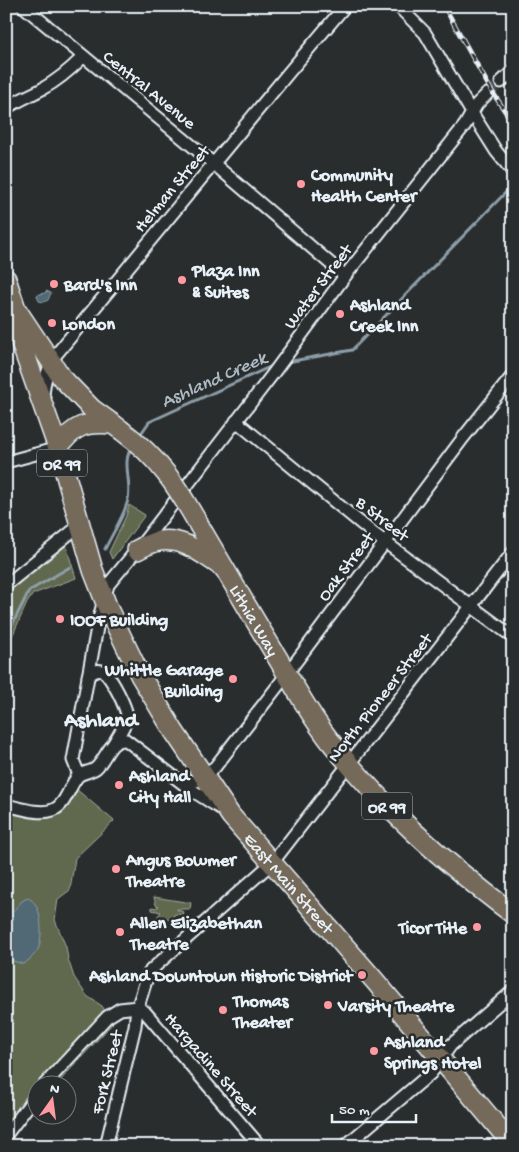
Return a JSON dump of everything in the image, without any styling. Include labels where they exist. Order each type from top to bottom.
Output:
[{"type":"main road","name":"OR 99","points":[[6,279],[16,309],[21,343],[58,448],[93,570],[104,597]]},
{"type":"main road","name":"Lithia Way","points":[[16,309],[50,363],[75,393],[145,448],[160,464],[184,498],[287,674],[327,737],[349,764],[406,826],[513,914]]},
{"type":"main road","points":[[58,448],[63,440],[82,425],[95,422],[117,427]]},
{"type":"main road","points":[[136,550],[155,542],[168,540],[181,542],[224,568]]},
{"type":"main road","name":"East Main Street","points":[[104,597],[140,675],[173,730],[231,816],[273,862],[513,1145]]},
{"type":"street","name":"Central Avenue","points":[[23,6],[214,164],[345,276]]},
{"type":"street","name":"Helman Street","points":[[42,402],[44,381],[54,357],[345,6]]},
{"type":"street","points":[[398,6],[425,33],[496,151],[513,172]]},
{"type":"street","points":[[6,108],[43,89],[83,57]]},
{"type":"street","points":[[501,82],[513,71]]},
{"type":"street","name":"Water Street","points":[[79,775],[73,760],[88,676],[108,585],[272,375],[345,276],[465,125],[479,101],[487,94]]},
{"type":"street","name":"Oak Street","points":[[205,776],[215,768],[513,375]]},
{"type":"street","name":"B Street","points":[[236,421],[385,542],[513,637]]},
{"type":"street","points":[[6,462],[58,448]]},
{"type":"street","points":[[6,585],[80,525]]},
{"type":"street","name":"North Pioneer Street","points":[[137,1007],[151,970],[273,862],[513,552]]},
{"type":"street","points":[[6,805],[41,811],[54,810],[62,802],[79,775],[96,768],[114,743],[127,719],[127,711],[108,674],[101,670],[94,671],[88,676]]},
{"type":"street","points":[[114,743],[126,740],[231,816]]},
{"type":"street","points":[[178,779],[196,782],[205,776]]},
{"type":"street","points":[[346,1146],[430,1073],[451,1045],[513,991]]},
{"type":"street","points":[[55,1074],[107,1017],[120,1009],[137,1007]]},
{"type":"street","name":"Fork Street","points":[[106,1146],[135,1026],[137,1007]]},
{"type":"street","name":"Hargadine Street","points":[[137,1007],[145,1012],[260,1146]]},
{"type":"street","points":[[6,1135],[28,1106]]},
{"type":"green space","points":[[129,505],[145,515],[112,559],[109,552],[126,516]]},
{"type":"green space","points":[[66,546],[76,578],[33,594],[6,650],[6,594]]},
{"type":"green space","points":[[76,789],[114,821],[75,858],[70,890],[58,899],[55,920],[66,947],[74,977],[87,996],[102,1006],[113,1023],[66,1074],[28,1074],[28,1116],[6,1140],[6,805],[41,811]]},
{"type":"green space","points":[[154,897],[191,903],[190,909],[177,909],[184,912],[183,915],[175,914],[173,922],[166,918],[157,917],[161,912],[152,910],[152,907],[156,908],[159,906],[156,905]]},
{"type":"water","points":[[46,291],[51,293],[48,300],[44,302],[39,301],[37,296]]},
{"type":"water","points":[[27,898],[36,905],[40,919],[41,934],[38,950],[33,957],[23,964],[6,959],[6,919]]},
{"type":"waterway","name":"Ashland Creek","points":[[287,362],[352,350],[510,188]]},
{"type":"waterway","name":"Ashland Creek","points":[[140,435],[149,422],[276,364]]},
{"type":"waterway","name":"Ashland Creek","points":[[105,549],[127,505],[129,492],[127,459],[132,447]]},
{"type":"waterway","name":"Ashland Creek","points":[[6,637],[29,591],[70,567]]},
{"type":"tunnel","points":[[487,94],[501,82]]},
{"type":"railway","points":[[444,6],[491,90],[513,123]]},
{"type":"place","name":"Community Health Center","points":[[301,184]]},
{"type":"place","name":"Plaza Inn & Suites","points":[[182,280]]},
{"type":"place","name":"Bard's Inn","points":[[54,284]]},
{"type":"place","name":"Ashland Creek Inn","points":[[340,314]]},
{"type":"place","name":"London","points":[[52,323]]},
{"type":"place","name":"IOOF Building","points":[[60,619]]},
{"type":"place","name":"Whittle Garage Building","points":[[233,679]]},
{"type":"place","name":"Ashland City Hall","points":[[119,785]]},
{"type":"place","name":"Angus Bowmer Theatre","points":[[116,869]]},
{"type":"place","name":"Ticor Title","points":[[477,927]]},
{"type":"place","name":"Allen Elizabethan Theatre","points":[[120,932]]},
{"type":"place","name":"Ashland Downtown Historic District","points":[[362,975]]},
{"type":"place","name":"Varsity Theatre","points":[[328,1005]]},
{"type":"place","name":"Thomas Theater","points":[[223,1010]]},
{"type":"place","name":"Ashland Springs Hotel","points":[[374,1051]]},
{"type":"district","name":"Ashland","points":[[101,718]]}]
